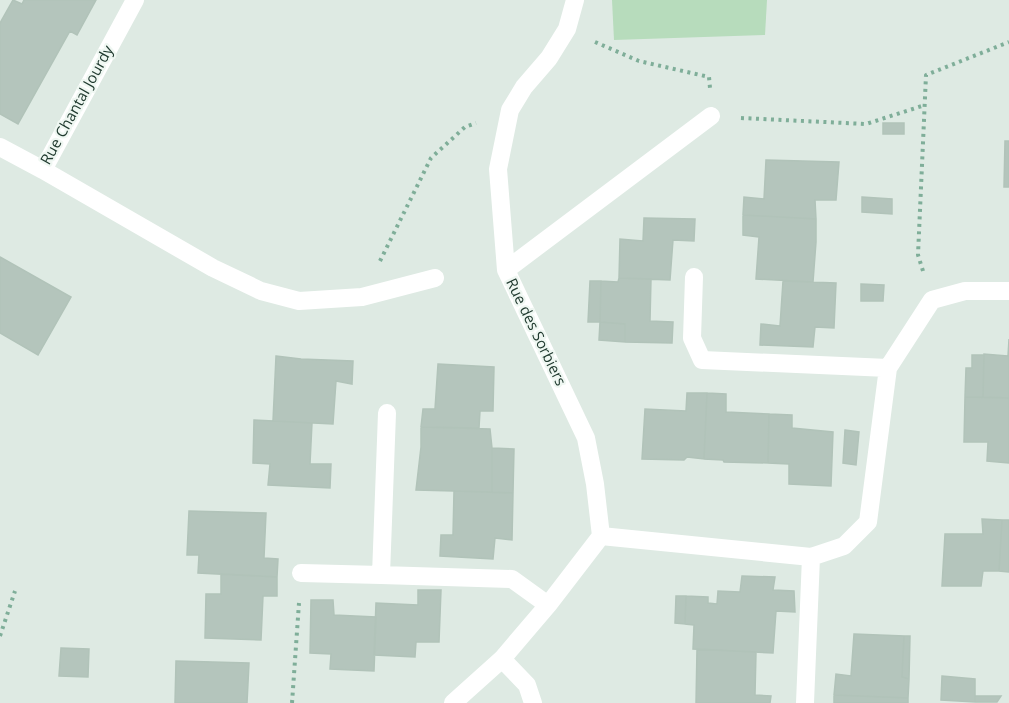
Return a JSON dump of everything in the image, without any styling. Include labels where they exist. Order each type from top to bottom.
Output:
[{"type":"street","name":"Rue Chantal Jourdy","points":[[0,147],[43,170],[135,0]]},
{"type":"street","name":"Rue des Sorbiers","points":[[575,0],[567,29],[549,58],[524,87],[510,110],[498,169],[506,270],[586,438],[602,536]]},
{"type":"street","points":[[506,270],[711,117]]},
{"type":"street","points":[[43,170],[213,268],[261,291],[298,302],[362,297],[435,278]]},
{"type":"street","points":[[694,277],[692,338],[702,360],[888,368]]},
{"type":"street","points":[[453,703],[502,658],[548,605],[602,536],[811,557],[844,546],[868,522],[888,368],[932,300],[965,291],[1009,291]]},
{"type":"street","points":[[381,575],[387,413]]},
{"type":"street","points":[[805,703],[811,557]]},
{"type":"street","points":[[301,573],[512,579],[548,605]]},
{"type":"street","points":[[502,658],[527,685],[533,703]]},
{"type":"path","points":[[567,29],[639,61],[709,77],[711,117],[866,124],[925,105]]},
{"type":"path","points":[[932,300],[918,255],[926,75],[1009,42]]},
{"type":"path","points":[[362,297],[431,158],[465,127],[510,110]]},
{"type":"path","points":[[292,703],[301,573]]},
{"type":"path","points":[[0,636],[15,591]]},
{"type":"green space","points":[[612,0],[767,0],[765,35],[614,40]]},
{"type":"building","points":[[13,0],[22,4],[24,0],[96,0],[77,35],[70,31],[18,124],[0,114],[0,23]]},
{"type":"building","points":[[883,123],[904,123],[904,134],[883,134]]},
{"type":"building","points":[[1005,141],[1009,141],[1009,187],[1004,187]]},
{"type":"building","points":[[766,160],[839,162],[836,200],[815,200],[816,219],[743,215],[744,197],[764,199]]},
{"type":"building","points":[[862,197],[892,199],[892,214],[862,212]]},
{"type":"building","points":[[743,215],[816,219],[813,282],[756,279],[759,237],[743,235]]},
{"type":"building","points":[[644,218],[695,219],[694,241],[673,240],[670,280],[619,278],[620,239],[643,241]]},
{"type":"building","points":[[0,257],[71,297],[38,355],[0,333]]},
{"type":"building","points":[[619,278],[651,279],[650,321],[673,322],[672,343],[625,342],[625,324],[600,322],[601,281],[618,282]]},
{"type":"building","points":[[590,281],[601,281],[600,322],[588,322]]},
{"type":"building","points":[[783,281],[836,283],[834,328],[815,327],[813,347],[760,345],[761,324],[780,326]]},
{"type":"building","points":[[861,284],[884,285],[883,301],[861,301]]},
{"type":"building","points":[[600,322],[625,324],[625,342],[599,340]]},
{"type":"building","points":[[1009,339],[1009,398],[983,397],[984,354],[1008,356]]},
{"type":"building","points":[[972,355],[984,355],[983,397],[965,397],[966,368],[972,368]]},
{"type":"building","points":[[276,356],[353,361],[352,384],[336,381],[333,424],[273,421]]},
{"type":"building","points":[[438,364],[494,367],[493,411],[480,411],[479,428],[421,427],[423,409],[435,409]]},
{"type":"building","points":[[687,393],[707,393],[704,459],[687,457],[684,460],[642,459],[645,409],[686,411]]},
{"type":"building","points":[[707,393],[726,394],[726,412],[769,414],[768,463],[704,459]]},
{"type":"building","points":[[965,397],[1009,398],[1009,463],[987,461],[988,442],[964,442]]},
{"type":"building","points":[[769,414],[792,415],[792,428],[833,432],[831,486],[789,484],[789,464],[768,463]]},
{"type":"building","points":[[254,420],[312,423],[310,464],[331,464],[330,488],[268,485],[270,464],[253,463]]},
{"type":"building","points":[[421,427],[490,429],[492,492],[416,490]]},
{"type":"building","points":[[845,430],[859,432],[856,465],[843,463]]},
{"type":"building","points":[[492,448],[514,449],[513,493],[492,492]]},
{"type":"building","points":[[454,491],[513,493],[512,540],[495,538],[493,559],[440,556],[441,535],[453,535]]},
{"type":"building","points":[[189,511],[266,513],[264,558],[278,559],[277,577],[198,573],[199,555],[187,555]]},
{"type":"building","points":[[982,519],[1002,520],[999,571],[983,571],[981,586],[942,586],[945,534],[983,534]]},
{"type":"building","points":[[1002,520],[1009,520],[1009,572],[999,571]]},
{"type":"building","points":[[221,574],[277,577],[277,596],[263,596],[261,640],[205,638],[206,594],[221,594]]},
{"type":"building","points":[[742,576],[775,577],[773,590],[794,591],[795,612],[776,611],[773,653],[693,649],[694,625],[685,624],[686,596],[708,597],[708,603],[717,604],[718,591],[740,592]]},
{"type":"building","points":[[418,590],[441,590],[439,642],[416,642],[415,657],[374,655],[376,603],[418,605]]},
{"type":"building","points":[[676,596],[686,596],[685,624],[675,623]]},
{"type":"building","points":[[311,600],[333,600],[334,615],[376,617],[374,671],[330,669],[331,654],[310,653]]},
{"type":"building","points":[[854,634],[904,636],[902,677],[909,679],[908,698],[834,695],[836,674],[851,676]]},
{"type":"building","points":[[904,636],[910,636],[909,679],[902,677]]},
{"type":"building","points":[[61,648],[89,649],[88,677],[59,676]]},
{"type":"building","points":[[697,649],[756,652],[755,695],[771,696],[770,703],[696,703]]},
{"type":"building","points":[[176,661],[249,663],[247,703],[175,703]]},
{"type":"building","points":[[942,676],[975,679],[975,702],[941,700]]},
{"type":"building","points":[[834,695],[908,698],[908,703],[834,703]]},
{"type":"building","points":[[975,696],[1001,696],[997,702],[975,702]]}]
